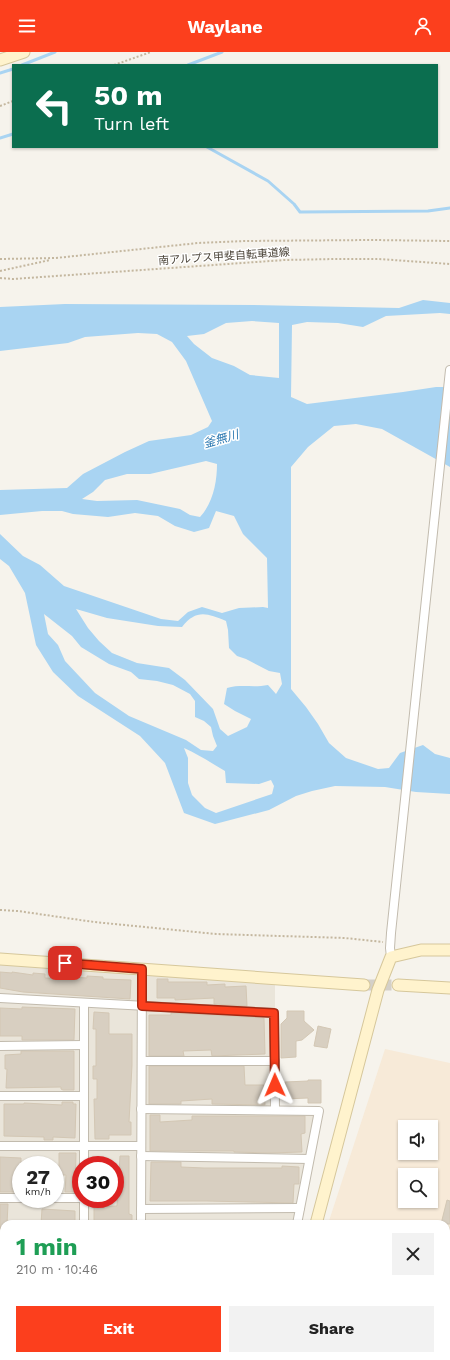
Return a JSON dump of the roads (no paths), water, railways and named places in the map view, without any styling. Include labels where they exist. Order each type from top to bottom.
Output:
[{"type":"street","points":[[0,60],[24,52]]},
{"type":"street","points":[[317,1220],[378,990],[391,957],[390,943],[450,370]]},
{"type":"street","points":[[391,957],[422,950],[450,950]]},
{"type":"street","points":[[0,959],[364,985]]},
{"type":"street","points":[[141,1220],[142,969]]},
{"type":"street","points":[[398,985],[450,988]]},
{"type":"street","points":[[0,998],[274,1013],[275,1110]]},
{"type":"street","points":[[84,1003],[84,1156]]},
{"type":"street","points":[[0,1046],[84,1045]]},
{"type":"street","points":[[142,1061],[274,1061]]},
{"type":"street","points":[[0,1096],[84,1096]]},
{"type":"street","points":[[142,1109],[319,1110],[298,1220]]},
{"type":"street","points":[[0,1146],[141,1146]]},
{"type":"street","points":[[141,1156],[309,1159]]},
{"type":"street","points":[[0,1198],[12,1198]]},
{"type":"street","points":[[84,1208],[84,1220]]},
{"type":"street","points":[[141,1209],[300,1208]]},
{"type":"water","name":"釜無川","points":[[423,300],[450,303],[450,314],[440,313],[386,316],[363,327],[338,323],[307,322],[292,325],[291,397],[307,404],[436,387],[450,387],[450,467],[382,429],[356,424],[334,426],[308,447],[291,467],[291,689],[318,724],[329,743],[346,758],[378,769],[389,768],[400,753],[423,745],[435,754],[450,758],[450,794],[416,792],[385,787],[335,786],[296,796],[269,810],[215,824],[184,813],[165,763],[140,736],[78,696],[53,672],[36,645],[25,593],[9,566],[0,559],[0,534],[23,556],[40,565],[64,586],[161,619],[178,621],[188,612],[202,607],[222,613],[239,608],[268,608],[267,558],[243,534],[234,516],[216,511],[209,528],[194,532],[175,526],[158,516],[135,513],[108,517],[73,514],[62,511],[42,511],[0,515],[0,490],[67,488],[83,474],[125,452],[149,441],[191,435],[208,427],[212,421],[186,361],[172,342],[157,334],[138,333],[85,337],[68,343],[0,351],[0,307],[65,304],[254,305],[399,308]],"holes":[[[252,321],[279,323],[279,378],[250,375],[234,366],[212,358],[194,344],[187,336],[204,334],[226,323]],[[206,461],[217,464],[216,478],[211,499],[200,517],[190,515],[180,509],[137,500],[97,501],[82,499],[93,492],[105,480],[127,474],[150,474]],[[76,609],[107,618],[158,626],[182,627],[187,621],[197,615],[202,614],[213,616],[226,621],[229,648],[237,656],[269,671],[280,673],[282,684],[276,694],[268,685],[237,686],[227,688],[224,704],[251,719],[247,727],[228,736],[220,729],[213,709],[185,680],[169,668],[137,663],[112,653],[88,628]],[[44,614],[72,636],[81,647],[109,664],[131,672],[139,679],[173,685],[190,694],[195,701],[195,717],[204,721],[211,727],[217,746],[213,751],[201,750],[186,740],[129,716],[95,693],[65,661],[58,645],[48,634]],[[184,748],[225,771],[226,783],[259,784],[271,780],[274,786],[272,794],[216,813],[205,808],[192,795],[188,783],[188,758]]]},
{"type":"waterway","points":[[25,64],[55,52]]},
{"type":"waterway","points":[[191,64],[222,52]]},
{"type":"waterway","points":[[0,73],[12,69]]},
{"type":"waterway","points":[[0,138],[12,134]]},
{"type":"waterway","points":[[209,148],[268,181],[294,204],[300,212],[428,211],[450,208]]},
{"type":"tunnel","points":[[364,985],[398,985]]}]
